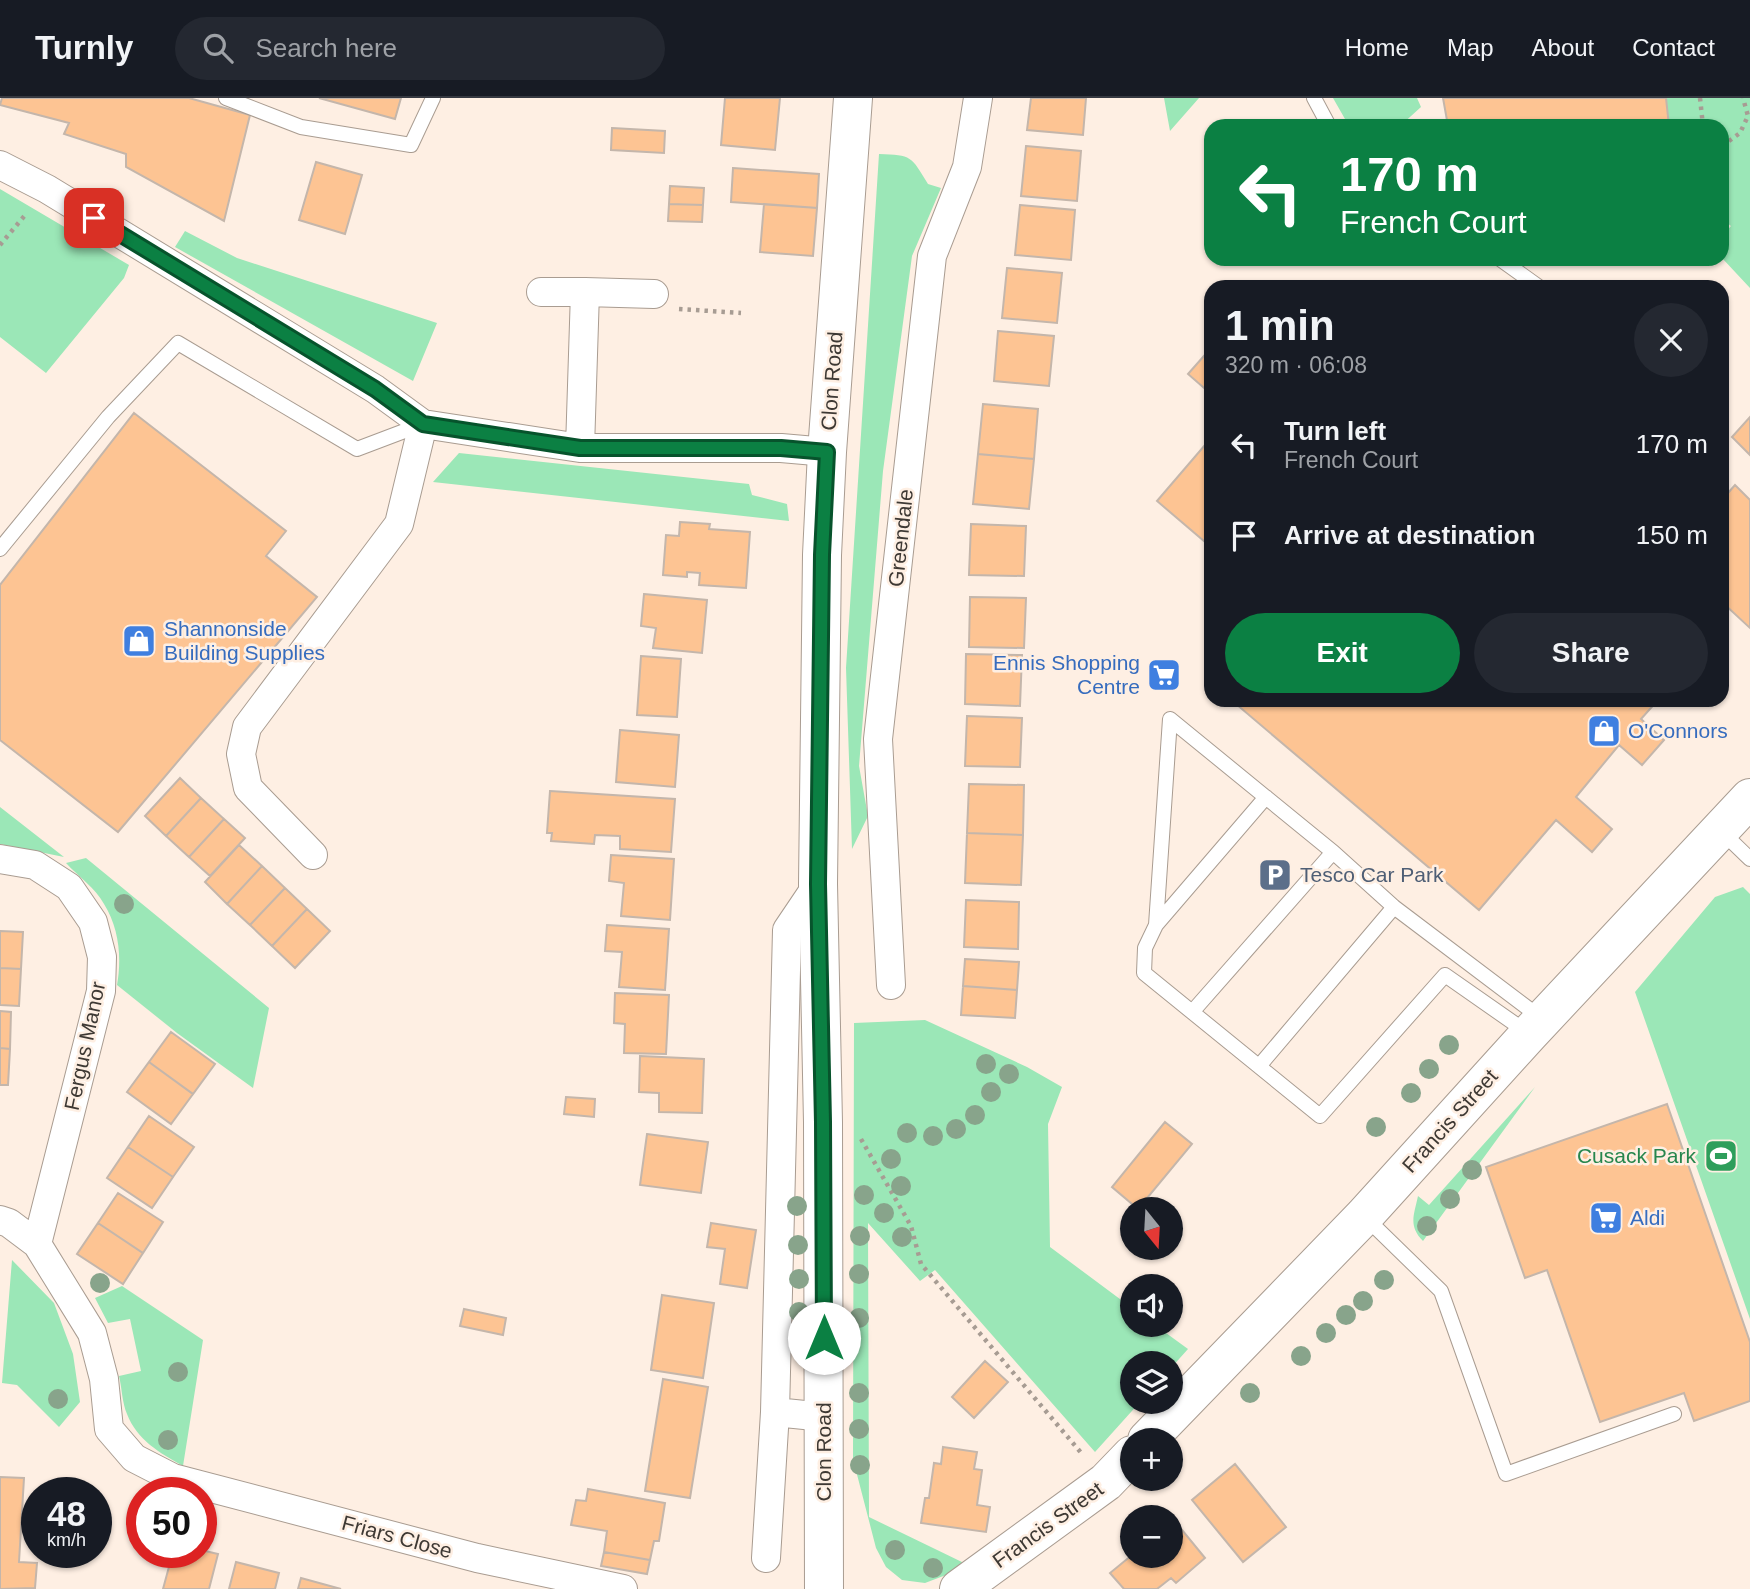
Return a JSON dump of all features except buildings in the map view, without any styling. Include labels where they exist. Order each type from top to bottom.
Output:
[{"type":"main road","name":"Clon Road","points":[[824,1589],[823,1122],[818,884],[822,555],[853,98]]},
{"type":"main road","name":"Francis Street","points":[[1159,1428],[1364,1216],[1536,1026],[1750,798]]},
{"type":"main road","name":"Francis Street","points":[[966,1586],[1119,1469]]},
{"type":"street","name":"Greendale","points":[[891,985],[878,739],[932,256],[967,167],[978,98]]},
{"type":"street","points":[[0,165],[47,189],[375,389],[423,424],[580,448],[781,448],[827,452]]},
{"type":"street","points":[[541,292],[654,294]]},
{"type":"street","points":[[580,448],[585,292]]},
{"type":"street","points":[[313,855],[248,788],[242,754],[247,727],[399,524],[423,424]]},
{"type":"street","name":"Fergus Manor","points":[[0,859],[35,865],[69,887],[93,922],[102,957],[100,991],[37,1244]]},
{"type":"street","points":[[766,1558],[775,1412],[787,930],[818,884]]},
{"type":"street","points":[[0,1220],[9,1223],[37,1244]]},
{"type":"street","name":"Friars Close","points":[[37,1244],[92,1333],[104,1379],[108,1430],[134,1458],[173,1478],[477,1559],[623,1589]]},
{"type":"street","points":[[775,1412],[824,1417]]},
{"type":"lane","points":[[226,98],[300,127],[411,145],[433,98]]},
{"type":"lane","points":[[1314,98],[1325,119]]},
{"type":"lane","points":[[1510,266],[1529,280]]},
{"type":"lane","points":[[0,549],[108,417],[178,343],[357,449],[423,424]]},
{"type":"lane","points":[[1156,925],[1170,719],[1333,852],[1536,1026]]},
{"type":"lane","points":[[1266,797],[1156,925],[1145,948],[1144,973],[1320,1116],[1445,975],[1536,1026]]},
{"type":"lane","points":[[1720,830],[1750,859]]},
{"type":"lane","points":[[1193,1011],[1333,852]]},
{"type":"lane","points":[[1259,1065],[1394,907]]},
{"type":"lane","points":[[1364,1216],[1441,1292],[1506,1475],[1674,1413]]},
{"type":"path","points":[[1700,98],[1702,119]]},
{"type":"path","points":[[1729,141],[1740,133],[1748,116],[1743,98]]},
{"type":"path","points":[[0,244],[47,189]]},
{"type":"path","points":[[654,294],[665,308],[741,313]]},
{"type":"path","points":[[823,1122],[852,1122],[911,1226],[921,1264],[1119,1469]]},
{"type":"green space","points":[[1164,98],[1199,98],[1170,131]]},
{"type":"green space","points":[[1333,98],[1417,98],[1421,107],[1408,119],[1345,119]]},
{"type":"green space","points":[[1666,98],[1750,98],[1750,288],[1729,266],[1729,119],[1668,119]]},
{"type":"green space","points":[[879,154],[910,159],[928,184],[941,188],[912,256],[883,471],[859,766],[868,816],[852,849],[846,668]]},
{"type":"green space","points":[[0,189],[129,265],[124,278],[46,373],[0,337]]},
{"type":"green space","points":[[185,231],[237,258],[437,323],[413,381],[175,247]]},
{"type":"green space","points":[[459,453],[749,484],[752,495],[787,504],[789,521],[433,482]]},
{"type":"green space","points":[[0,807],[64,857],[0,844]]},
{"type":"green space","points":[[86,858],[269,1008],[253,1088],[117,985],[118,943],[109,913],[101,898],[66,863]]},
{"type":"green space","name":"Cusack Park","points":[[1743,887],[1750,894],[1750,1319],[1635,992],[1715,897]]},
{"type":"green space","points":[[925,1020],[1027,1067],[1062,1087],[1048,1124],[1050,1247],[1120,1299],[1120,1337],[1172,1337],[1188,1349],[1183,1355],[1183,1351],[1120,1351],[1120,1414],[1129,1414],[1095,1452],[935,1270],[920,1281],[868,1223],[869,1517],[964,1563],[946,1575],[925,1583],[902,1580],[886,1567],[876,1548],[853,1459],[854,1023]]},
{"type":"green space","points":[[1535,1087],[1423,1241],[1414,1225],[1418,1196],[1429,1205]]},
{"type":"green space","points":[[12,1260],[54,1303],[73,1354],[80,1402],[59,1427],[17,1385],[2,1383]]},
{"type":"green space","points":[[122,1286],[203,1340],[183,1466],[143,1438],[125,1410],[119,1376],[141,1371],[130,1319],[108,1323],[95,1298]]},
{"type":"place","name":"Shannonside Building Supplies","points":[[139,641]]},
{"type":"place","name":"Ennis Shopping Centre","points":[[1164,675]]},
{"type":"place","name":"O'Connors","points":[[1604,731]]},
{"type":"place","name":"Tesco Car Park","points":[[1275,875]]},
{"type":"place","name":"Cusack Park","points":[[1721,1156]]},
{"type":"place","name":"Aldi","points":[[1606,1218]]},
{"type":"route","points":[[94,218],[375,389],[423,424],[580,448],[781,448],[827,452],[822,555],[818,884],[824,1338]]}]
